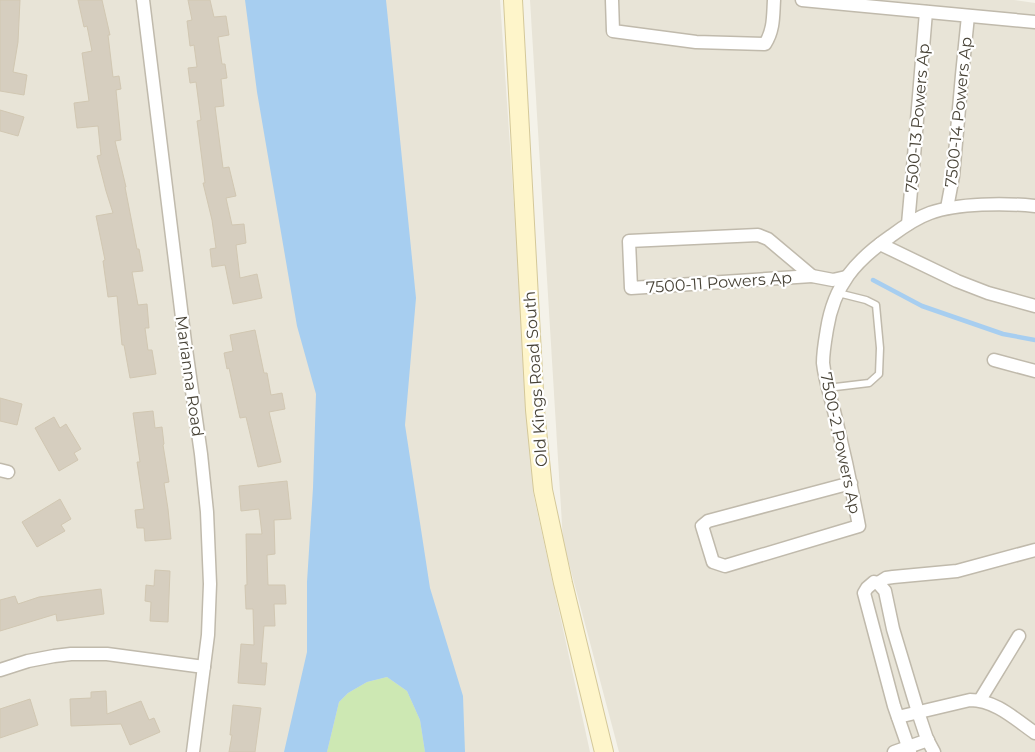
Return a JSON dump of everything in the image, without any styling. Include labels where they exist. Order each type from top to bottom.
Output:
[{"type":"street","name":"Marianna Road","points":[[143,0],[185,342],[201,454],[210,555],[208,635],[193,752]]},
{"type":"street","name":"Old Kings Road South","points":[[513,0],[535,410],[543,490],[563,583],[604,752]]},
{"type":"street","points":[[612,0],[613,32],[696,42],[765,44],[772,28],[774,0]]},
{"type":"street","points":[[802,0],[1035,22]]},
{"type":"street","name":"7500-13 Powers Ap","points":[[908,224],[926,12]]},
{"type":"street","name":"7500-14 Powers Ap","points":[[947,208],[954,176],[968,16]]},
{"type":"street","name":"7500-2 Powers Ap","points":[[851,483],[708,521],[702,526],[713,562],[725,566],[859,526],[851,483],[834,409],[827,388],[823,350],[829,314],[837,293],[854,268],[880,244],[908,224],[929,213],[947,208],[970,206],[1035,206]]},
{"type":"street","name":"7500-11 Powers Ap","points":[[812,276],[768,239],[758,235],[629,241],[631,288],[812,276],[833,280],[846,278]]},
{"type":"street","points":[[880,244],[957,282],[988,294],[1035,306]]},
{"type":"street","points":[[994,360],[1035,371]]},
{"type":"street","points":[[909,750],[864,593],[867,588],[874,582],[878,583],[893,576],[957,571],[1035,550]]},
{"type":"street","points":[[878,583],[885,591],[893,629],[918,712],[934,752]]},
{"type":"street","points":[[980,700],[1019,636]]},
{"type":"street","points":[[0,670],[28,661],[71,654],[107,654],[204,667]]},
{"type":"street","points":[[898,717],[970,700],[980,700],[992,704],[1035,732]]},
{"type":"street","points":[[894,752],[909,750],[928,740]]},
{"type":"lane","points":[[827,388],[869,383],[879,374],[880,348],[876,305],[866,300],[837,293]]},
{"type":"shaded area","points":[[0,0],[500,0],[534,497],[590,752],[0,752]]},
{"type":"shaded area","points":[[530,0],[1014,0],[1035,3],[1035,752],[619,752],[563,541]]},
{"type":"green space","points":[[387,677],[407,691],[420,720],[425,752],[327,752],[339,702],[348,693],[367,682]]},
{"type":"water","points":[[245,0],[386,0],[416,298],[405,425],[430,588],[463,696],[465,752],[425,752],[420,720],[407,691],[387,677],[367,682],[348,693],[339,702],[327,752],[284,752],[307,652],[307,582],[316,394],[297,326],[257,92]]},
{"type":"building","points":[[0,0],[20,0],[18,42],[13,72],[27,75],[24,95],[0,91]]},
{"type":"building","points":[[78,0],[102,0],[110,35],[108,35],[113,77],[119,76],[121,89],[116,90],[121,140],[115,141],[143,271],[132,272],[138,305],[147,304],[149,328],[145,328],[148,350],[152,350],[156,374],[130,378],[124,345],[122,345],[117,296],[108,297],[103,261],[105,260],[96,216],[113,213],[97,156],[101,155],[98,126],[77,128],[74,103],[89,101],[82,53],[92,51],[87,26],[84,27]]},
{"type":"building","points":[[188,0],[210,0],[214,17],[226,16],[229,35],[218,37],[222,64],[225,64],[227,78],[221,79],[224,106],[215,107],[223,168],[229,167],[236,196],[226,198],[232,225],[244,224],[246,243],[236,245],[240,278],[257,274],[262,298],[233,304],[225,265],[212,267],[210,249],[216,248],[212,220],[203,183],[205,183],[197,121],[201,120],[196,82],[190,83],[188,68],[197,67],[194,45],[190,46],[187,21],[192,20]]},
{"type":"building","points":[[0,110],[24,117],[18,136],[0,131]]},
{"type":"building","points":[[255,330],[264,373],[267,373],[271,395],[282,393],[285,409],[269,412],[281,462],[258,467],[246,417],[240,418],[224,353],[233,351],[230,335]]},
{"type":"building","points":[[0,398],[22,404],[17,425],[0,421]]},
{"type":"building","points":[[153,411],[155,428],[162,427],[169,482],[164,483],[171,539],[145,541],[144,528],[137,528],[135,510],[144,509],[137,462],[140,462],[133,413]]},
{"type":"building","points":[[54,417],[60,428],[66,424],[81,449],[74,453],[78,460],[59,471],[35,428]]},
{"type":"building","points":[[287,481],[291,519],[274,520],[275,554],[267,555],[268,585],[285,585],[286,604],[274,604],[275,626],[264,626],[261,663],[267,663],[265,685],[238,683],[241,644],[254,645],[253,609],[246,609],[246,534],[262,534],[259,509],[241,511],[239,486]]},
{"type":"building","points":[[60,499],[71,519],[61,525],[65,531],[37,547],[22,522]]},
{"type":"building","points":[[155,570],[170,571],[168,622],[150,621],[151,602],[145,601],[146,585],[154,586]]},
{"type":"building","points":[[101,589],[104,614],[57,621],[56,614],[0,631],[0,600],[15,596],[18,604],[39,597]]},
{"type":"building","points":[[106,691],[107,714],[141,701],[149,720],[154,718],[160,732],[130,745],[121,724],[71,726],[70,699],[91,698],[91,692]]},
{"type":"building","points":[[30,699],[38,725],[0,738],[0,709]]},
{"type":"building","points":[[233,705],[261,708],[255,752],[229,752],[232,735],[230,735]]},
{"type":"waterway","points":[[873,280],[922,306],[1003,334],[1035,340]]}]
